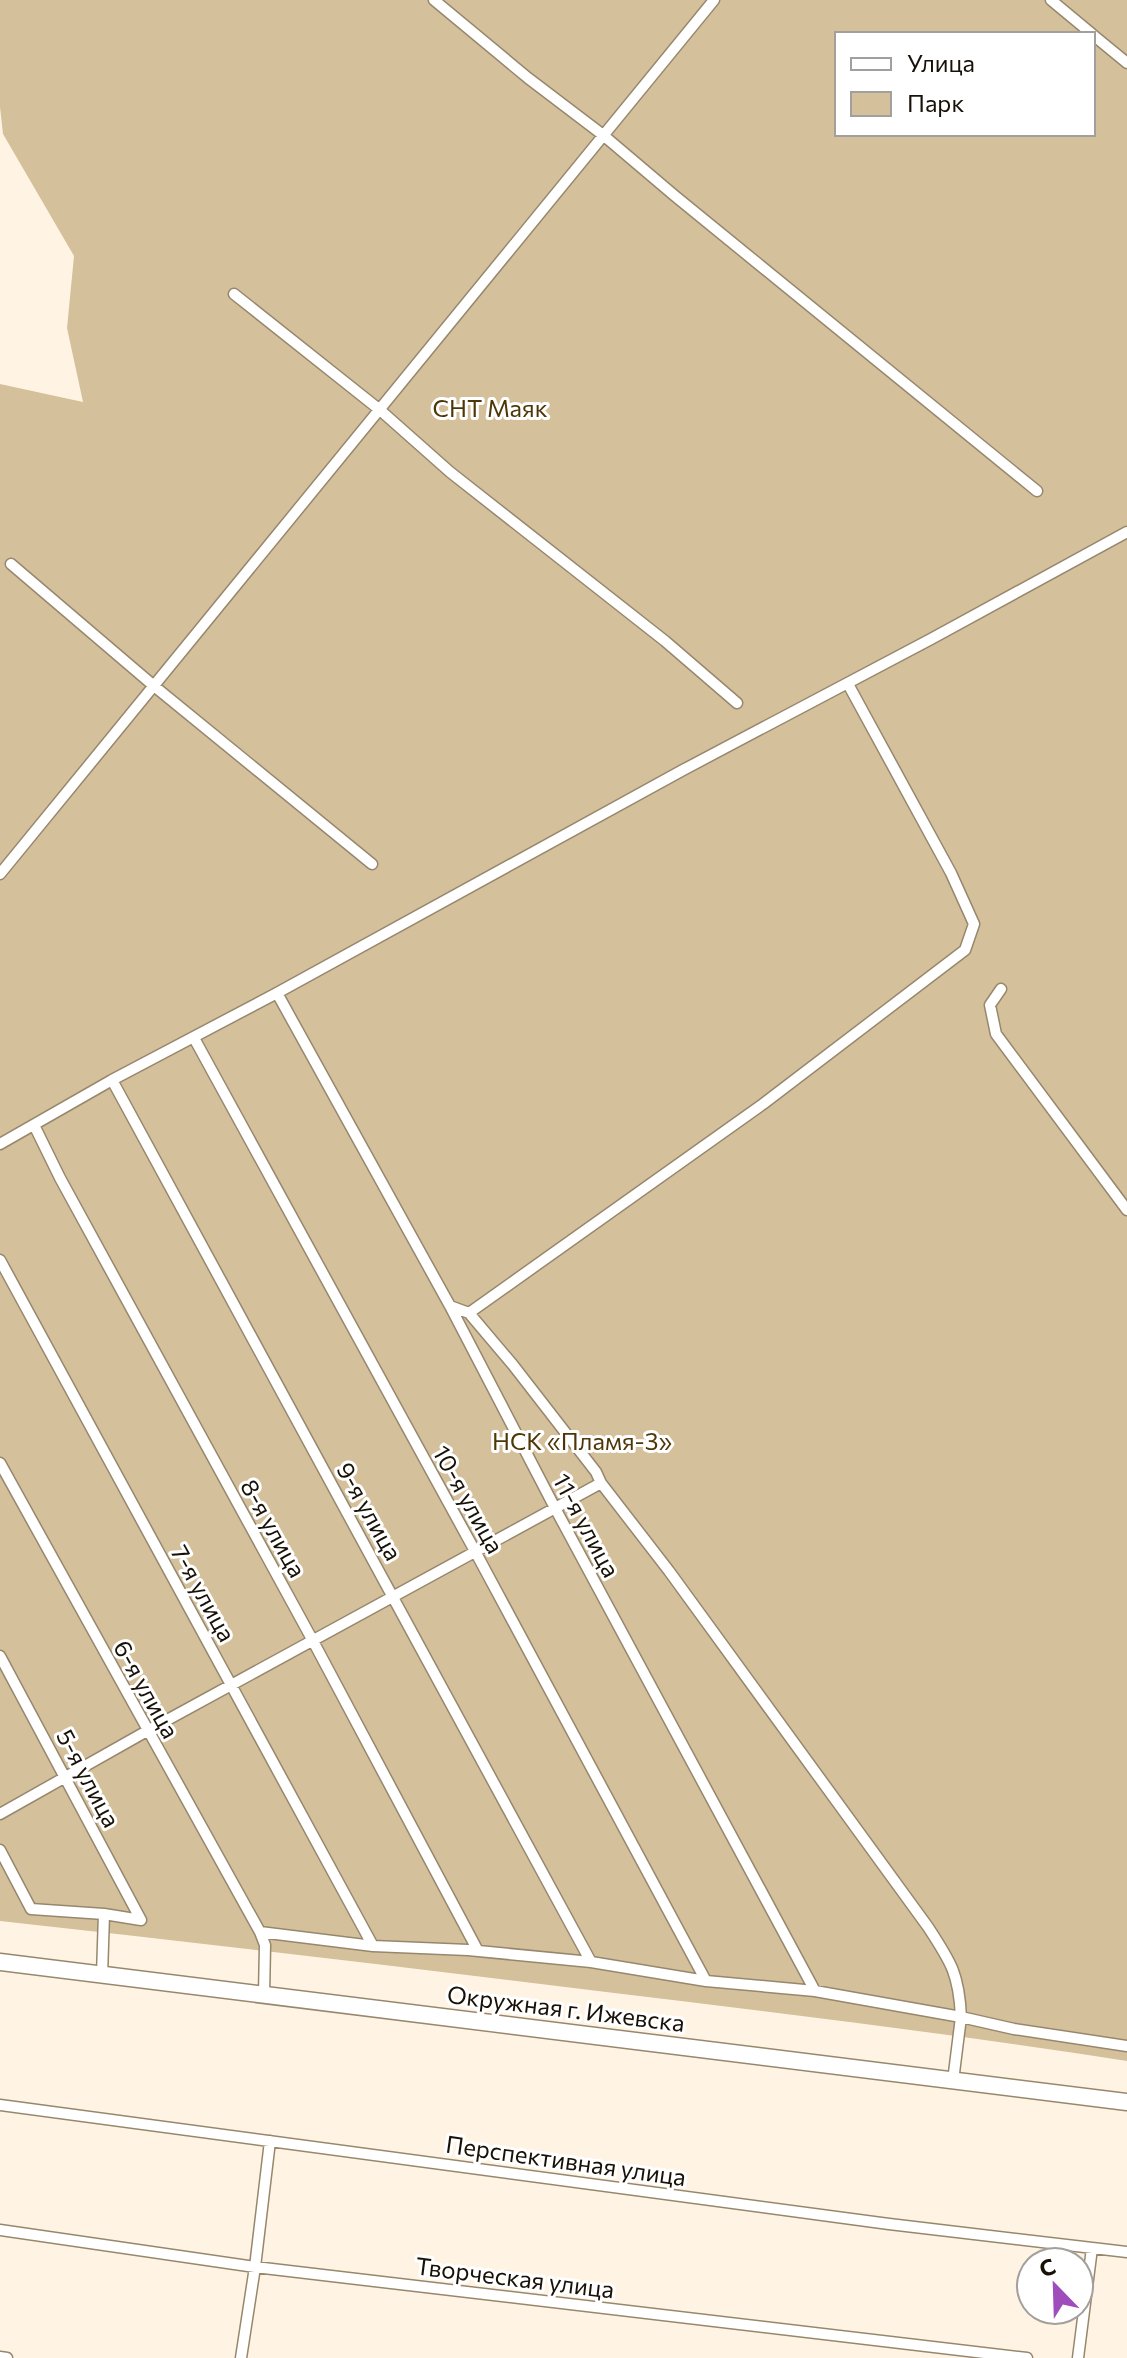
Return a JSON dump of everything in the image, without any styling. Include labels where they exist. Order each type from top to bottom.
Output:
[{"type":"main road","name":"Окружная г. Ижевска","points":[[0,1962],[1127,2102]]},
{"type":"street","points":[[434,0],[1037,491]]},
{"type":"street","points":[[0,874],[714,0]]},
{"type":"street","points":[[1051,0],[1091,32]]},
{"type":"street","points":[[1095,36],[1127,63]]},
{"type":"street","points":[[234,294],[380,410],[450,472],[665,641],[737,703]]},
{"type":"street","points":[[0,1144],[112,1080],[1127,532]]},
{"type":"street","points":[[11,564],[154,686],[372,864]]},
{"type":"street","points":[[469,1313],[763,1104],[965,950],[974,924],[951,873],[848,684]]},
{"type":"street","points":[[1001,989],[990,1005],[996,1034],[1127,1210]]},
{"type":"street","name":"11-я улица","points":[[277,993],[450,1306],[815,1991]]},
{"type":"street","name":"10-я улица","points":[[194,1038],[706,1981]]},
{"type":"street","name":"9-я улица","points":[[112,1080],[591,1962]]},
{"type":"street","name":"8-я улица","points":[[34,1125],[478,1951]]},
{"type":"street","name":"7-я улица","points":[[0,1260],[373,1946]]},
{"type":"street","points":[[450,1306],[469,1313],[596,1472],[601,1483],[669,1571],[928,1927],[952,1964],[960,1991],[961,2017],[953,2081]]},
{"type":"street","name":"6-я улица","points":[[0,1463],[260,1932]]},
{"type":"street","points":[[0,1814],[601,1483]]},
{"type":"street","name":"5-я улица","points":[[0,1656],[141,1920],[104,1914]]},
{"type":"street","points":[[0,1850],[31,1909],[104,1914],[102,1975]]},
{"type":"street","points":[[264,1995],[265,1945],[260,1932],[373,1946],[478,1951],[591,1962],[706,1981],[815,1991],[1014,2029],[1127,2046]]},
{"type":"street","name":"Перспективная улица","points":[[0,2105],[873,2222],[1075,2246]]},
{"type":"street","points":[[241,2358],[270,2141]]},
{"type":"street","name":"Творческая улица","points":[[0,2230],[255,2267],[1027,2358]]},
{"type":"street","name":"Перспективная улица","points":[[1095,2248],[1127,2252]]},
{"type":"street","points":[[1078,2358],[1082,2326]]},
{"type":"street","points":[[0,2357],[7,2358]]},
{"type":"green space","points":[[0,0],[1127,0],[1127,2061],[802,2016],[0,1921],[0,384],[83,402],[67,328],[74,256],[3,134]]},
{"type":"park label","name":"СНТ Маяк","points":[[490,407]]},
{"type":"park label","name":"НСК «Пламя-3»","points":[[582,1440]]}]
